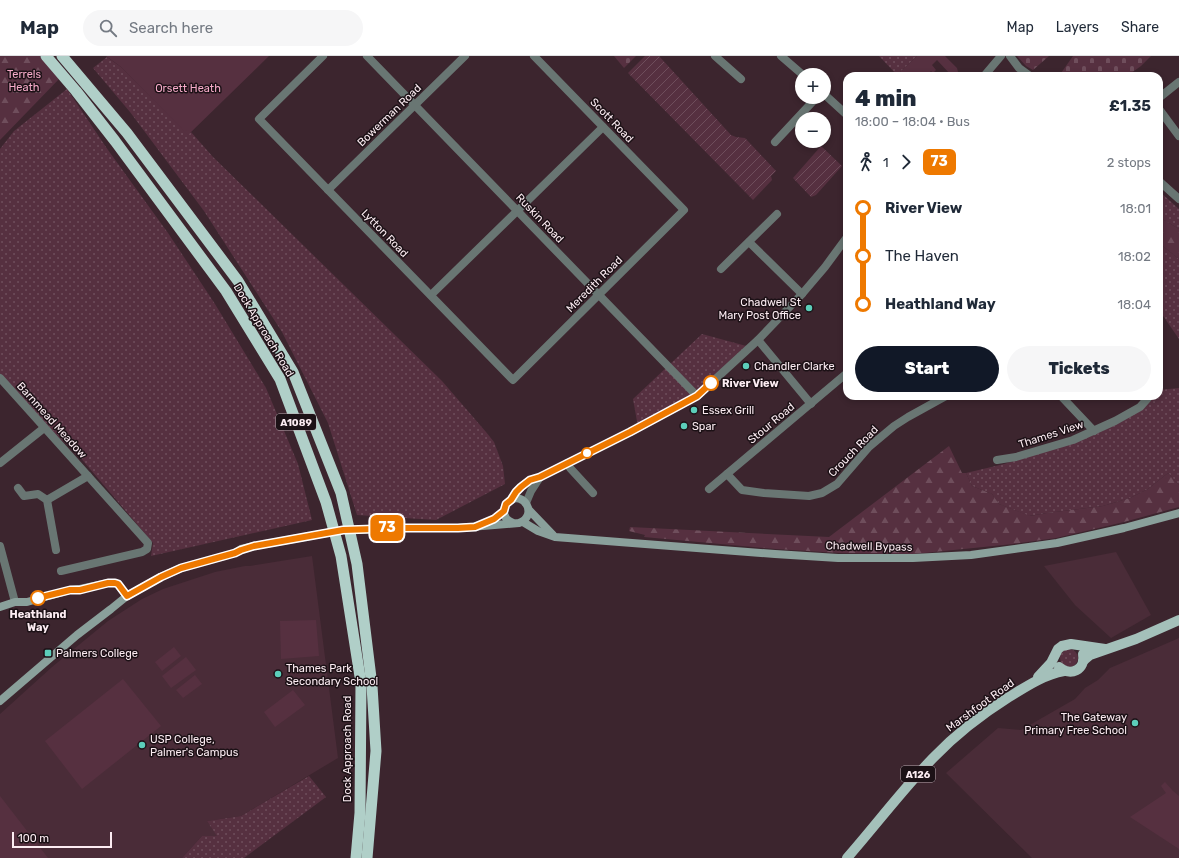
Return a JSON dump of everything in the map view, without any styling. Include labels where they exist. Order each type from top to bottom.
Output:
[{"type":"highway","name":"Dock Approach Road","points":[[46,56],[76,91],[110,135],[226,290],[280,379],[326,502],[342,563],[360,683],[360,813],[356,858]]},
{"type":"highway","name":"Dock Approach Road","points":[[62,56],[127,132],[238,281],[293,372],[341,493],[357,564],[372,686],[376,751],[367,858]]},
{"type":"main road","points":[[513,523],[506,518],[504,511],[506,504],[511,500],[519,499],[555,537]]},
{"type":"main road","points":[[0,701],[77,635],[127,596],[155,580],[181,568],[248,548],[343,530],[458,528],[513,523],[516,524],[523,522],[527,517],[527,506]]},
{"type":"main road","points":[[475,527],[494,519],[504,511]]},
{"type":"main road","name":"Chadwell Bypass","points":[[523,522],[538,531],[555,537],[838,558],[913,558],[971,555],[1057,543],[1124,528],[1179,513]]},
{"type":"main road","points":[[0,607],[15,602],[26,602],[70,590],[80,590],[108,583],[118,584],[127,596]]},
{"type":"main road","name":"Marshfoot Road","points":[[847,858],[934,757],[969,725],[984,714],[1033,682],[1047,675],[1064,671],[1075,671],[1080,668],[1083,661],[1090,655],[1136,639],[1179,620]]},
{"type":"main road","points":[[1070,644],[1074,644],[1080,648],[1083,661]]},
{"type":"main road","name":"Marshfoot Road","points":[[1033,682],[1047,668],[1056,652],[1062,646],[1070,644],[1105,649]]},
{"type":"main road","points":[[1055,656],[1057,665],[1064,671]]},
{"type":"street","name":"Lytton Road","points":[[323,56],[259,119],[495,362]]},
{"type":"street","name":"Ruskin Road","points":[[367,56],[697,396]]},
{"type":"street","name":"Bowerman Road","points":[[328,190],[465,56]]},
{"type":"street","name":"Scott Road","points":[[534,56],[684,210],[676,218]]},
{"type":"street","points":[[715,56],[724,59],[741,79]]},
{"type":"street","points":[[782,56],[795,68]]},
{"type":"street","points":[[987,72],[1001,56]]},
{"type":"street","points":[[1010,56],[1019,68],[1024,72]]},
{"type":"street","points":[[1163,95],[1179,82]]},
{"type":"street","points":[[831,100],[843,111]]},
{"type":"street","points":[[775,142],[810,104]]},
{"type":"street","points":[[1163,114],[1179,136]]},
{"type":"street","points":[[431,296],[603,127]]},
{"type":"street","points":[[1163,185],[1179,199]]},
{"type":"street","points":[[721,268],[778,214]]},
{"type":"street","name":"Meredith Road","points":[[495,362],[513,380],[676,218]]},
{"type":"street","points":[[749,242],[802,294]]},
{"type":"street","points":[[511,500],[516,492],[530,480],[540,477],[630,432],[697,396],[758,340],[802,294],[825,268],[843,243]]},
{"type":"street","points":[[758,340],[811,404]]},
{"type":"street","name":"Stour Road","points":[[708,489],[843,376]]},
{"type":"street","name":"Barnmead Meadow","points":[[0,378],[148,543],[147,549],[142,552],[61,571]]},
{"type":"street","name":"Crouch Road","points":[[727,474],[742,490],[764,494],[809,496],[822,493],[837,484],[869,447],[894,426],[939,400]]},
{"type":"street","points":[[1065,400],[1094,431]]},
{"type":"street","name":"Thames View","points":[[997,460],[1016,457],[1073,440],[1115,421],[1140,407],[1146,400]]},
{"type":"street","points":[[0,463],[44,428]]},
{"type":"street","points":[[567,463],[589,492]]},
{"type":"street","points":[[47,500],[88,476]]},
{"type":"street","points":[[527,506],[531,491],[540,477]]},
{"type":"street","points":[[18,488],[24,496],[38,494],[47,500],[56,550]]},
{"type":"street","points":[[0,546],[15,602]]},
{"type":"shaded area","points":[[1116,552],[1151,615],[1111,638],[1075,605],[1044,566]]},
{"type":"shaded area","name":"USP College, Palmer's Campus","points":[[312,556],[338,758],[241,816],[207,821],[218,836],[202,836],[182,858],[0,858],[0,714],[52,667],[108,621],[142,599],[163,589],[215,572]]},
{"type":"shaded area","points":[[1179,638],[1179,858],[1032,858],[946,773],[998,728],[1021,730],[1075,699],[1085,688],[1098,680],[1110,668]]},
{"type":"green space","name":"Terrels Heath","points":[[0,56],[40,56],[59,79],[0,140]]},
{"type":"green space","name":"Orsett Heath","points":[[106,56],[269,56],[188,135],[121,67]]},
{"type":"green space","points":[[614,56],[636,56],[624,68]]},
{"type":"green space","points":[[645,56],[659,56],[731,135],[745,138],[776,171],[771,176],[772,180],[753,200],[628,73]]},
{"type":"green space","points":[[879,56],[917,56],[900,72],[894,72]]},
{"type":"green space","points":[[917,56],[945,56],[957,68],[958,72],[948,72],[937,60],[932,65],[936,70],[934,72],[900,72]]},
{"type":"green space","points":[[1017,56],[1049,56],[1033,70],[1026,66]]},
{"type":"green space","points":[[1073,56],[1151,56],[1133,72],[1062,72]]},
{"type":"green space","points":[[107,57],[121,67],[188,134],[191,132],[213,157],[442,381],[494,442],[503,466],[505,484],[436,520],[357,515],[328,423],[282,332],[204,211],[130,112],[93,68]]},
{"type":"green space","points":[[67,89],[108,150],[168,233],[215,304],[266,388],[298,464],[312,520],[151,556],[153,543],[79,456],[51,430],[0,374],[0,149],[14,131]]},
{"type":"green space","points":[[819,148],[823,148],[842,166],[816,195],[811,197],[793,178]]},
{"type":"green space","points":[[1163,195],[1179,209],[1179,229],[1163,219]]},
{"type":"green space","points":[[1163,219],[1179,229],[1179,259],[1163,246]]},
{"type":"green space","points":[[1163,246],[1179,259],[1179,339],[1163,316]]},
{"type":"green space","points":[[702,334],[750,347],[697,396],[638,427],[633,399]]},
{"type":"green space","points":[[1179,388],[1179,485],[1168,473],[1148,489],[1130,498],[1103,506],[1029,516],[999,504],[992,494],[972,486],[966,473],[1004,464],[1045,451],[1140,407],[1145,400],[1163,400],[1163,390]]},
{"type":"green space","points":[[949,446],[962,473],[966,473],[972,486],[992,494],[999,504],[1030,516],[1103,506],[1130,498],[1148,489],[1168,473],[1179,485],[1179,507],[1056,538],[914,554],[840,553],[776,549],[644,537],[645,535],[629,531],[630,527],[829,537]]},
{"type":"green space","points":[[316,620],[319,656],[281,659],[280,621]]},
{"type":"green space","points":[[174,647],[181,656],[162,671],[155,662]]},
{"type":"green space","points":[[1069,649],[1075,652],[1078,658],[1075,664],[1069,667],[1063,664],[1060,658],[1063,652]]},
{"type":"green space","points":[[186,657],[196,670],[171,688],[162,676]]},
{"type":"green space","points":[[195,675],[202,684],[183,698],[176,690]]},
{"type":"green space","points":[[123,679],[161,726],[82,789],[45,741]]},
{"type":"green space","points":[[293,690],[305,705],[275,727],[264,712]]},
{"type":"green space","points":[[309,776],[326,797],[244,858],[182,858],[202,836],[217,836],[207,821],[241,816]]},
{"type":"green space","points":[[1165,782],[1179,796],[1179,849],[1130,817],[1166,793],[1161,786]]},
{"type":"green space","points":[[0,796],[48,858],[0,858]]},
{"type":"bus line","name":"73","points":[[38,598],[108,583],[118,584],[127,596],[161,577],[193,564],[235,553],[254,546],[311,535],[343,530],[475,527],[494,519],[504,511],[504,507],[508,501],[511,500],[516,492],[530,480],[540,477],[630,432],[686,402],[697,396],[711,383]]},
{"type":"place","name":"Chadwell St Mary Post Office","points":[[809,308]]},
{"type":"place","name":"Chandler Clarke","points":[[746,366]]},
{"type":"place","name":"River View","points":[[711,383]]},
{"type":"place","name":"Essex Grill","points":[[694,410]]},
{"type":"place","name":"Spar","points":[[684,426]]},
{"type":"place","name":"Heathland Way","points":[[38,598]]},
{"type":"place","name":"Palmers College","points":[[48,653]]},
{"type":"place","name":"Thames Park Secondary School","points":[[278,674]]},
{"type":"place","name":"The Gateway Primary Free School","points":[[1135,723]]},
{"type":"place","name":"USP College, Palmer's Campus","points":[[142,745]]}]
